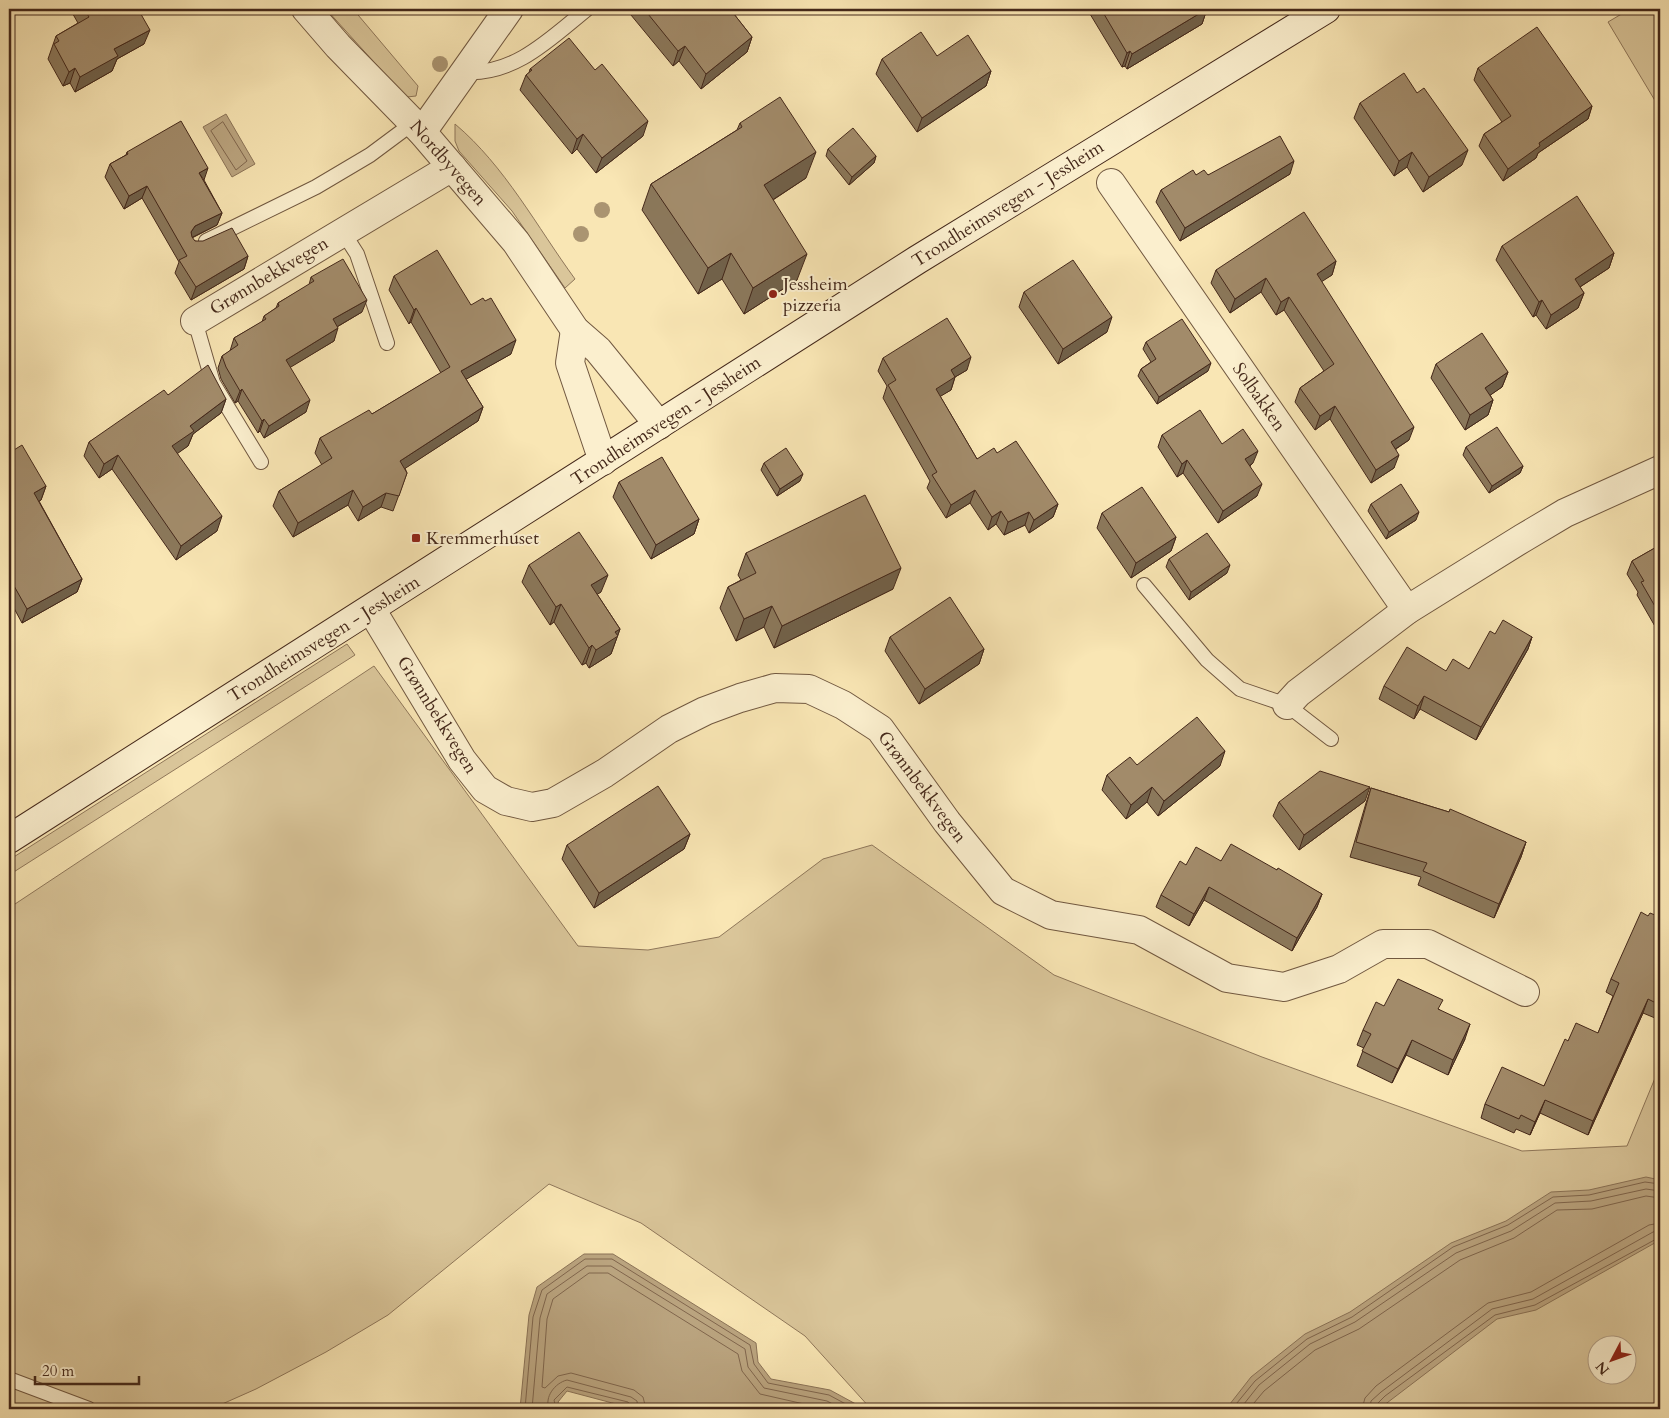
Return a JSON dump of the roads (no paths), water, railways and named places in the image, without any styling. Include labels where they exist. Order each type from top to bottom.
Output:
[{"type":"street","name":"Nordbyvegen","points":[[306,9],[338,46],[418,128],[516,242],[576,330],[598,350],[659,425]]},
{"type":"street","points":[[418,128],[466,72],[509,9]]},
{"type":"street","name":"Trondheimsvegen - Jessheim","points":[[9,839],[933,250],[1326,9]]},
{"type":"street","name":"Grønnbekkvegen","points":[[195,321],[452,167]]},
{"type":"street","name":"Solbakken","points":[[1111,183],[1407,610]]},
{"type":"street","points":[[576,330],[570,363],[603,461]]},
{"type":"street","points":[[1287,705],[1298,693],[1407,610],[1564,513],[1660,470]]},
{"type":"street","name":"Grønnbekkvegen","points":[[372,609],[462,760],[485,789],[506,801],[532,807],[552,803],[605,773],[669,729],[705,711],[775,688],[809,689],[843,705],[880,728],[947,822],[1002,891],[1051,915],[1139,930],[1227,978],[1284,987],[1340,969],[1383,944],[1428,944],[1525,992]]},
{"type":"lane","points":[[466,72],[500,69],[519,62],[587,9]]},
{"type":"lane","points":[[195,246],[316,187],[418,128]]},
{"type":"lane","points":[[343,232],[357,254],[387,342]]},
{"type":"lane","name":"Grønnbekkvegen","points":[[195,321],[214,383],[261,462]]},
{"type":"lane","points":[[1144,585],[1207,660],[1240,689],[1287,705],[1331,739]]},
{"type":"lane","points":[[9,1379],[89,1409]]},
{"type":"water","points":[[226,114],[255,164],[232,177],[203,127]]},
{"type":"water","points":[[1646,1177],[1660,1180],[1660,1240],[1536,1310],[1497,1319],[1379,1409],[1226,1409],[1251,1377],[1305,1334],[1350,1312],[1451,1243],[1506,1221],[1551,1192],[1589,1190]]},
{"type":"water","points":[[584,1254],[613,1254],[756,1343],[758,1362],[771,1379],[830,1390],[865,1409],[635,1409],[567,1391],[558,1402],[561,1409],[520,1409],[529,1315],[537,1287]]},
{"type":"place","name":"Jessheim pizzeria","points":[[773,294]]},
{"type":"place","name":"Kremmerhuset","points":[[416,538]]}]
